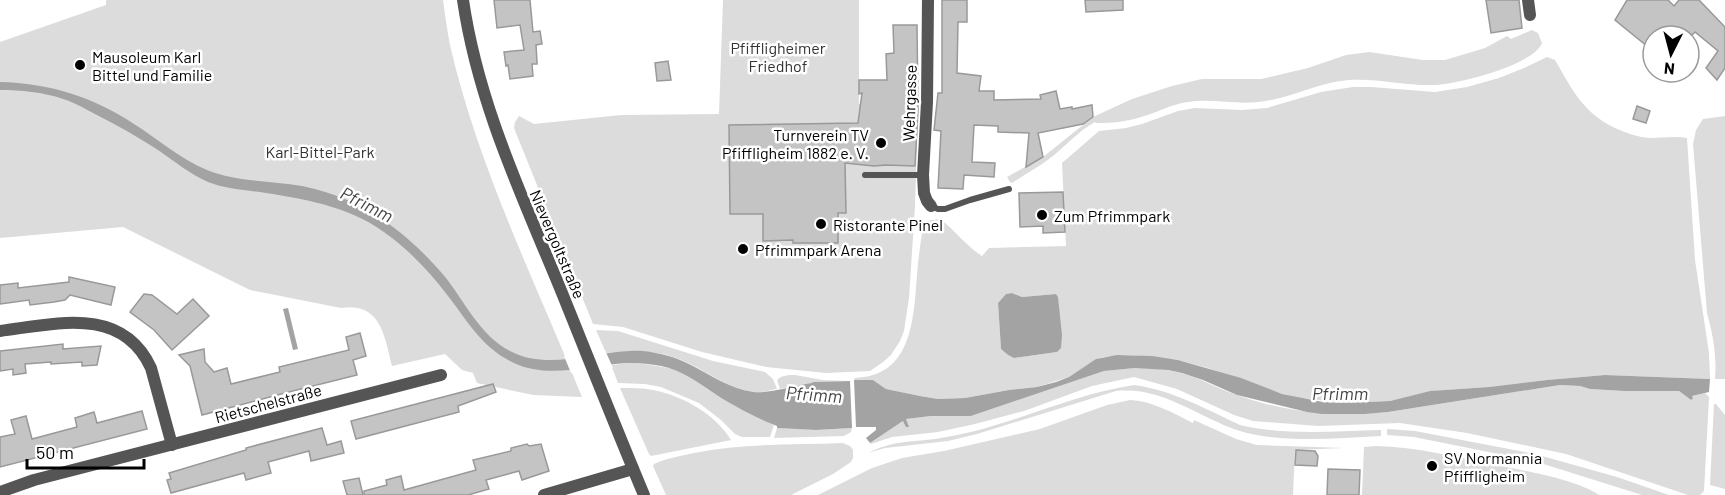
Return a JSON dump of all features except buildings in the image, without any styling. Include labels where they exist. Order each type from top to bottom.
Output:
[{"type":"street","name":"Nievergoltstraße","points":[[463,0],[475,62],[516,187],[644,495]]},
{"type":"street","name":"Wehrgasse","points":[[928,0],[924,193],[931,206]]},
{"type":"street","points":[[1528,0],[1530,15]]},
{"type":"street","points":[[0,331],[83,322],[105,327],[126,337],[146,357],[151,368],[172,445]]},
{"type":"street","name":"Rietschelstraße","points":[[0,492],[34,480],[441,375]]},
{"type":"street","points":[[544,495],[633,469]]},
{"type":"lane","points":[[865,175],[924,175]]},
{"type":"lane","points":[[931,206],[945,209],[1009,189]]},
{"type":"green space","name":"Karl-Bittel-Park","points":[[106,0],[443,0],[450,45],[476,135],[509,223],[582,397],[533,395],[477,383],[473,373],[462,370],[445,354],[392,366],[379,324],[365,310],[354,307],[341,308],[250,290],[123,227],[0,238],[0,42],[106,5]]},
{"type":"green space","name":"Pfrimmpark Arena","points":[[723,0],[859,0],[859,104],[918,104],[915,206],[909,298],[904,331],[891,355],[870,371],[826,373],[766,367],[702,352],[623,327],[593,324],[514,128],[519,116],[534,124],[621,115],[719,114]]},
{"type":"green space","points":[[1532,30],[1538,33],[1542,43],[1536,51],[1525,59],[1494,72],[1446,84],[1349,80],[1265,101],[1182,103],[1130,120],[1095,122],[1082,130],[1049,159],[1012,183],[1007,177],[1043,157],[1093,117],[1132,99],[1172,86],[1202,79],[1261,79],[1308,68],[1346,55],[1369,52],[1423,60],[1445,60],[1485,48],[1507,36],[1511,39]]},
{"type":"green space","points":[[1547,57],[1555,60],[1586,107],[1604,122],[1623,132],[1650,138],[1687,138],[1695,260],[1709,353],[1710,379],[1605,375],[1431,391],[1390,401],[1347,403],[1299,398],[1178,360],[1131,355],[1097,359],[1069,377],[1037,387],[965,398],[938,399],[886,389],[873,380],[854,380],[887,369],[904,347],[913,318],[925,221],[940,219],[982,256],[989,248],[1066,246],[1062,163],[1099,131],[1126,128],[1178,111],[1195,108],[1242,110],[1267,108],[1321,92],[1353,87],[1435,92],[1467,87],[1524,68]],"holes":[[[1012,293],[1022,297],[1056,294],[1059,314],[1057,352],[1015,358],[1001,349],[998,303],[1006,294]]]},
{"type":"green space","points":[[1725,116],[1725,379],[1715,379],[1715,354],[1707,313],[1693,144],[1696,130],[1703,119]]},
{"type":"green space","points":[[596,330],[618,331],[713,361],[765,372],[773,379],[777,389],[763,392],[743,390],[686,362],[650,352],[606,353]]},
{"type":"green space","points":[[631,363],[674,369],[689,376],[734,405],[774,425],[770,437],[742,437],[735,434],[699,403],[661,387],[618,383],[611,365]]},
{"type":"green space","points":[[1135,368],[1175,372],[1256,401],[1293,410],[1330,414],[1388,412],[1560,385],[1624,391],[1679,391],[1691,400],[1692,396],[1705,393],[1709,397],[1704,491],[1700,495],[1688,495],[1566,454],[1467,433],[1400,423],[1318,426],[1253,421],[1234,415],[1177,389],[1134,377],[1092,386],[1024,411],[975,424],[938,432],[892,437],[870,443],[903,421],[908,427],[906,419],[931,416],[971,416],[1104,371]]},
{"type":"green space","points":[[795,375],[823,380],[850,381],[813,382],[780,389],[777,380],[783,376]]},
{"type":"green space","points":[[1134,385],[1162,391],[1240,425],[1292,432],[1381,430],[1381,436],[1314,439],[1263,436],[1230,428],[1151,394],[1116,391],[977,434],[948,441],[885,448],[868,453],[893,444],[975,431],[1074,399]]},
{"type":"green space","points":[[620,388],[653,390],[687,402],[707,414],[731,440],[651,456]]},
{"type":"green space","points":[[1130,400],[1154,405],[1193,423],[1194,420],[1236,439],[1257,445],[1344,448],[1295,450],[1293,495],[818,495],[872,468],[902,458],[1040,429],[1107,405]]},
{"type":"green space","points":[[1714,404],[1725,415],[1725,489],[1710,485]]},
{"type":"green space","points":[[777,428],[816,430],[852,428],[851,432],[844,436],[774,438]]},
{"type":"green space","points":[[1387,429],[1415,431],[1535,454],[1617,477],[1669,495],[1642,495],[1534,461],[1414,437],[1387,435]]},
{"type":"green space","points":[[843,443],[853,450],[851,462],[833,474],[791,495],[666,495],[653,466],[674,457],[712,450],[768,445]]},
{"type":"green space","name":"SV Normannia Pfiffligheim","points":[[1364,447],[1421,450],[1535,473],[1577,484],[1599,495],[1362,495]]},
{"type":"water","name":"Pfrimm","points":[[0,82],[36,85],[87,99],[119,114],[178,155],[218,174],[302,186],[338,196],[361,207],[393,227],[421,251],[446,278],[491,338],[512,352],[527,358],[560,360],[643,351],[680,360],[729,385],[754,392],[774,391],[813,382],[850,381],[852,428],[816,430],[777,428],[687,376],[661,366],[630,363],[557,371],[528,368],[514,363],[485,342],[415,258],[392,238],[363,219],[316,202],[229,188],[208,182],[111,122],[67,100],[40,93],[0,90]]},
{"type":"water","points":[[1012,293],[1022,297],[1056,294],[1062,335],[1061,348],[1057,352],[1014,358],[1001,349],[998,303],[1006,294]]},
{"type":"water","points":[[288,308],[298,349],[293,350],[283,309]]},
{"type":"water","points":[[1117,355],[1152,356],[1178,360],[1241,378],[1282,394],[1323,402],[1347,403],[1390,401],[1430,391],[1605,375],[1710,379],[1709,392],[1692,396],[1691,400],[1679,391],[1624,391],[1560,385],[1388,412],[1322,414],[1237,395],[1182,373],[1135,368],[1104,371],[971,416],[931,416],[906,419],[909,427],[906,427],[903,421],[870,443],[866,438],[876,430],[876,427],[856,427],[854,380],[873,380],[886,389],[938,399],[965,398],[1056,382],[1069,377],[1096,359]]},
{"type":"pier","points":[[605,350],[613,368],[571,373],[564,356]]},
{"type":"place","name":"Mausoleum Karl Bittel und Familie","points":[[80,65]]},
{"type":"place","name":"Turnverein TV Pfiffligheim 1882 e. V.","points":[[881,143]]},
{"type":"place","name":"Zum Pfrimmpark","points":[[1042,215]]},
{"type":"place","name":"Ristorante Pinel","points":[[821,224]]},
{"type":"place","name":"Pfrimmpark Arena","points":[[743,249]]},
{"type":"place","name":"SV Normannia Pfiffligheim","points":[[1432,466]]},
{"type":"park label","name":"Pfiffligheimer Friedhof","points":[[778,56]]}]
